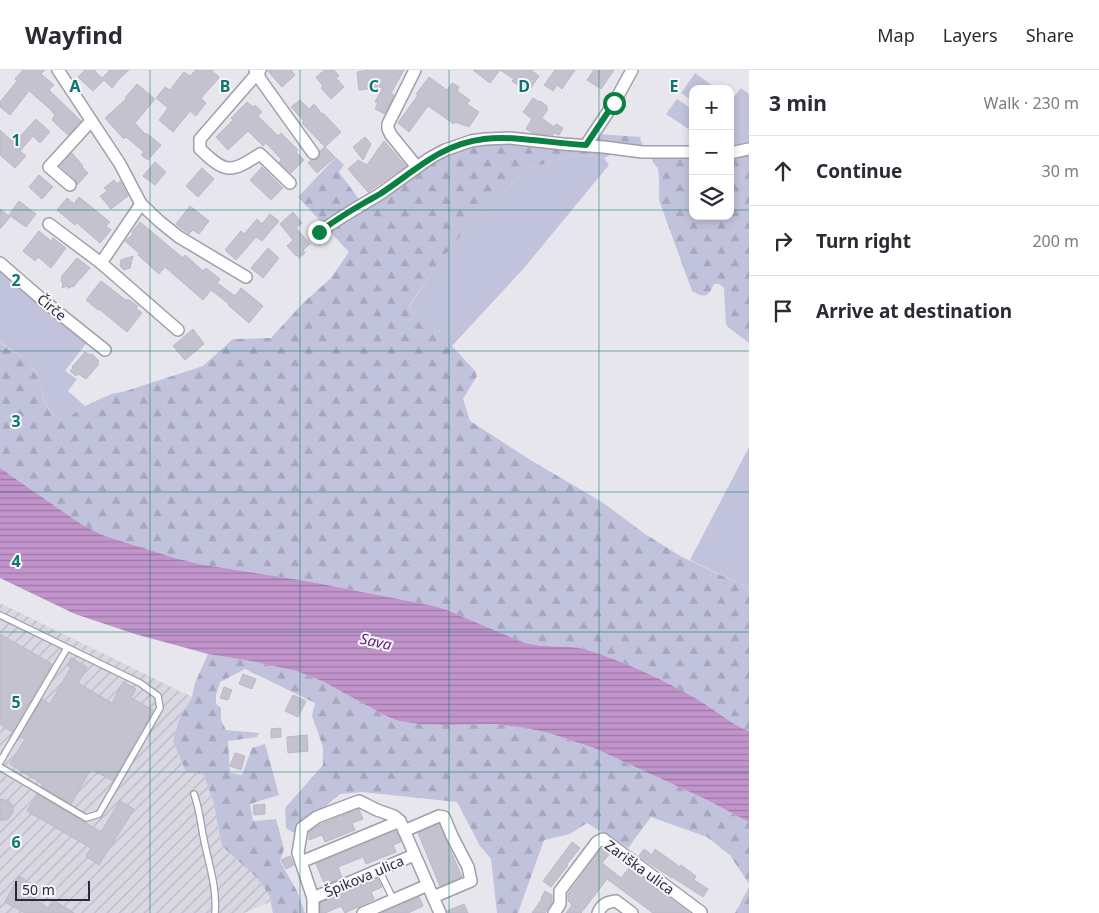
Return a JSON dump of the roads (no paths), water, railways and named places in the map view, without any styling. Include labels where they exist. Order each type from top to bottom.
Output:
[{"type":"street","points":[[58,70],[120,164],[142,204],[179,237],[246,277]]},
{"type":"street","points":[[258,70],[260,79],[313,154]]},
{"type":"street","points":[[258,70],[200,140],[200,149],[223,167],[234,169],[260,154],[290,183]]},
{"type":"street","points":[[415,70],[388,124],[388,129],[418,167]]},
{"type":"street","points":[[586,145],[614,103],[631,71]]},
{"type":"street","points":[[70,185],[49,167],[91,121]]},
{"type":"street","points":[[319,232],[380,194],[430,158],[446,150],[471,142],[485,139],[510,138],[642,152],[689,152]]},
{"type":"street","points":[[734,152],[749,149]]},
{"type":"street","points":[[101,263],[142,204]]},
{"type":"street","points":[[48,224],[101,263],[178,330]]},
{"type":"street","name":"Čirče","points":[[0,263],[105,350]]},
{"type":"street","name":"Špikova ulica","points":[[313,913],[313,898],[298,853],[302,828],[317,816],[359,801],[394,816],[402,826],[440,913]]},
{"type":"street","points":[[301,862],[402,826],[439,816],[444,817],[468,867],[470,881],[433,897]]},
{"type":"street","name":"Zariška ulica","points":[[554,913],[560,904],[560,891],[597,842],[603,838],[700,913]]},
{"type":"street","name":"Špikova ulica","points":[[313,898],[414,855]]},
{"type":"street","points":[[363,913],[428,885]]},
{"type":"street","points":[[598,913],[600,908],[607,902],[616,901],[632,913]]},
{"type":"lane","points":[[0,615],[140,683],[158,696],[160,708],[99,814],[86,818],[0,767]]},
{"type":"lane","points":[[0,762],[67,648]]},
{"type":"lane","points":[[194,794],[213,876],[216,902],[215,913]]},
{"type":"lane","points":[[379,870],[393,899]]},
{"type":"water","name":"Sava","points":[[0,468],[81,524],[102,535],[199,564],[312,582],[434,606],[525,643],[585,649],[654,676],[749,731],[749,822],[707,800],[594,748],[549,733],[495,724],[444,725],[399,721],[388,717],[322,681],[296,671],[208,654],[135,634],[75,614],[0,578]]}]
